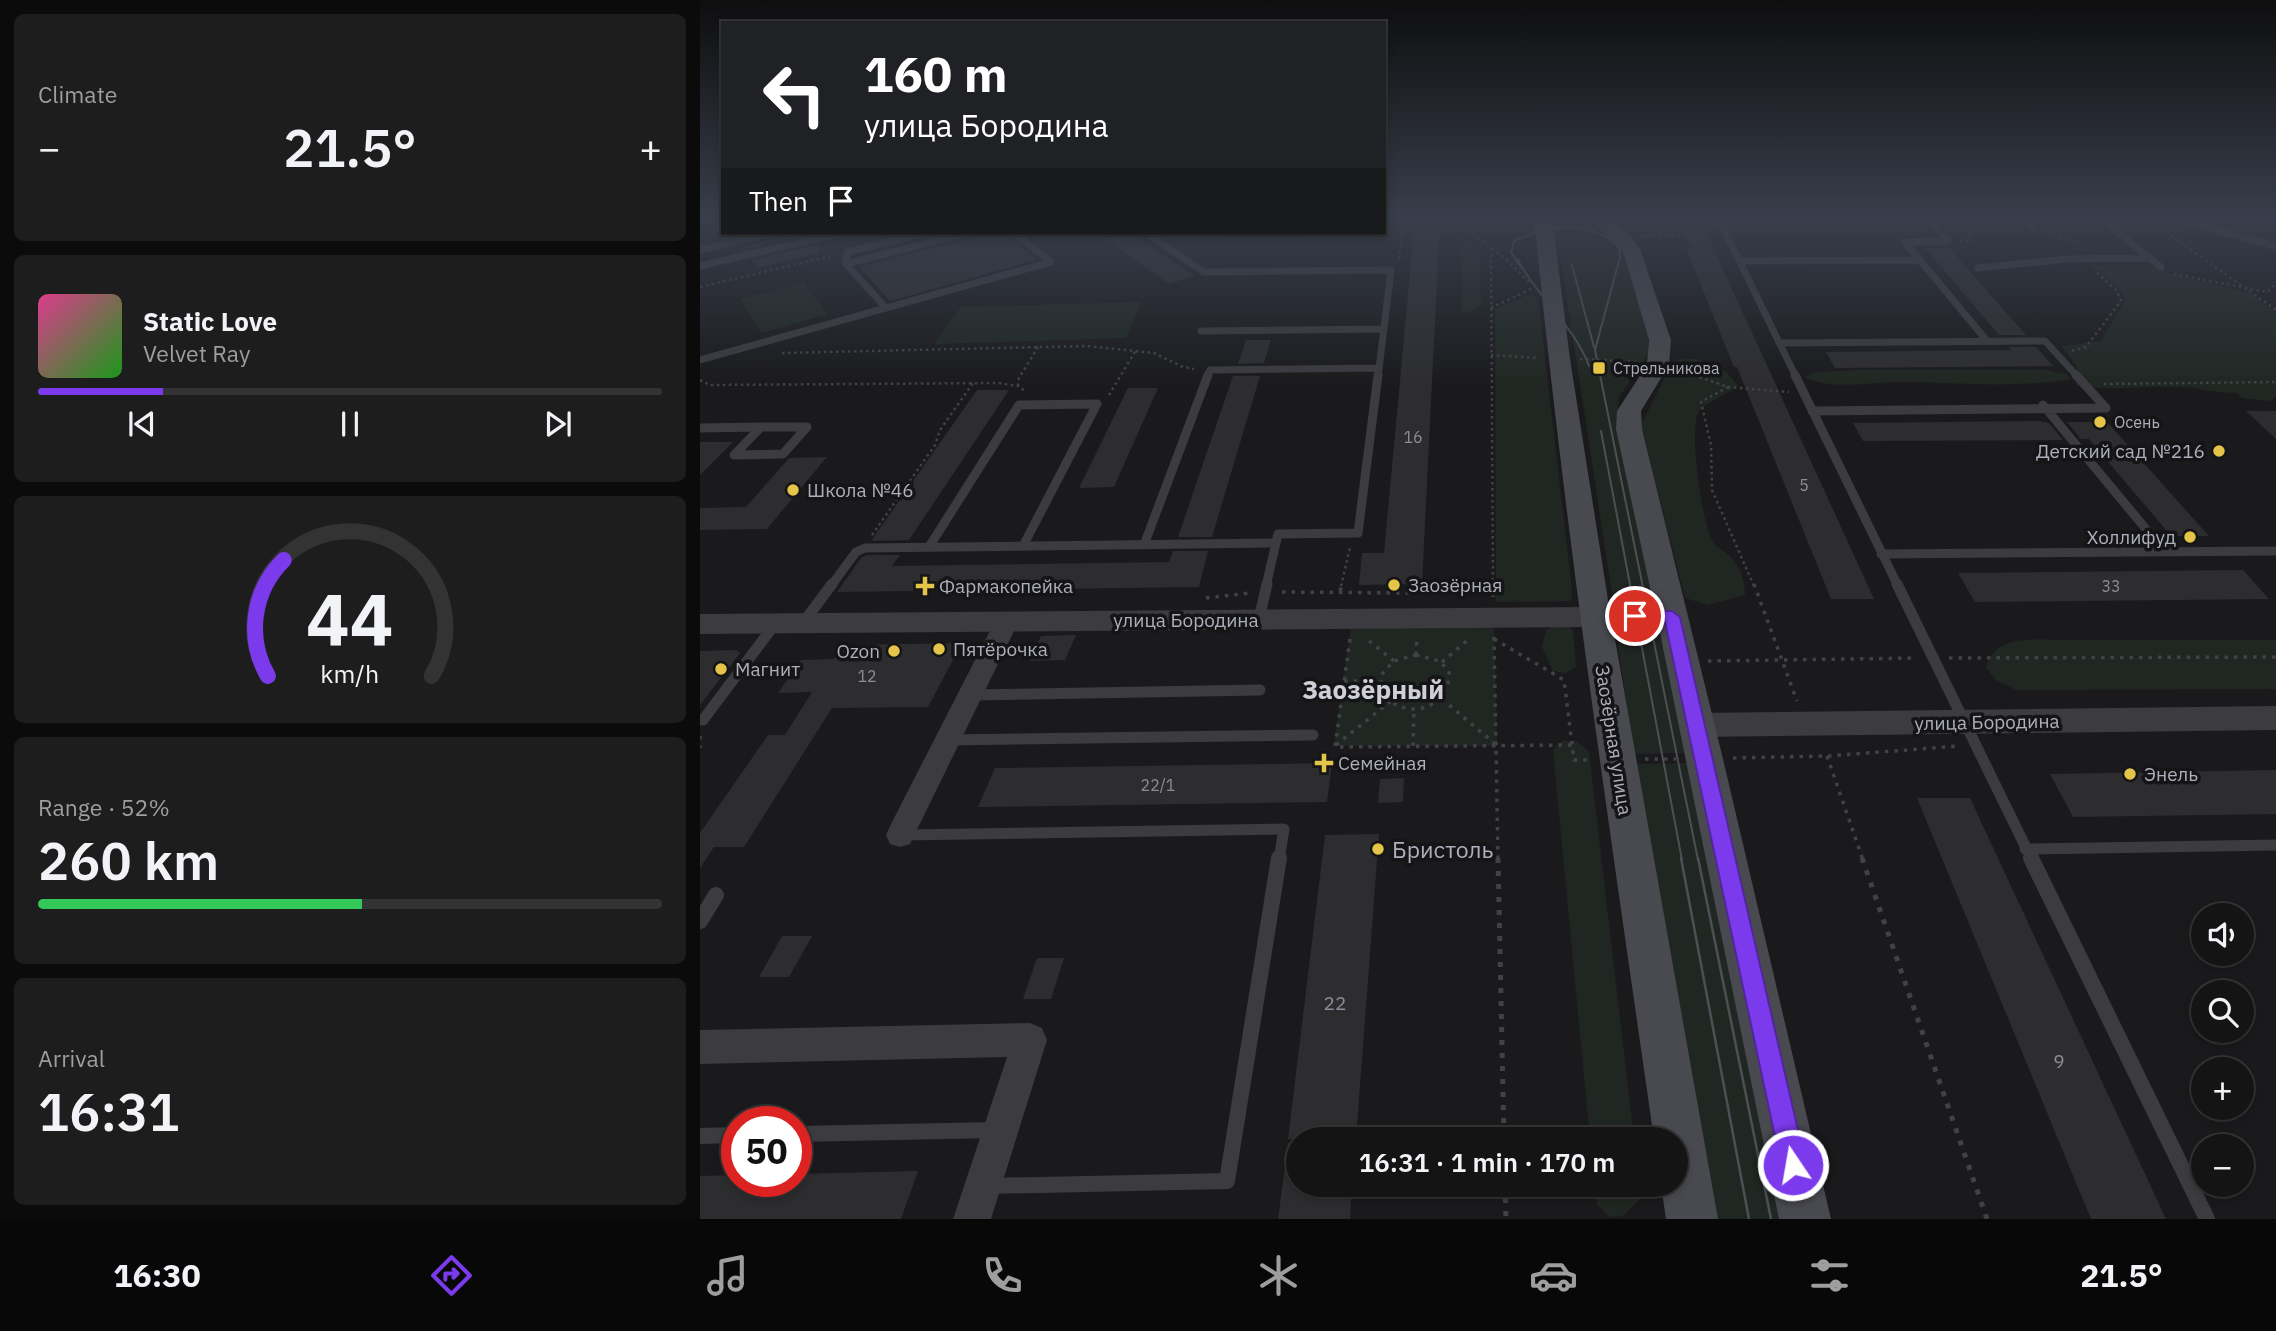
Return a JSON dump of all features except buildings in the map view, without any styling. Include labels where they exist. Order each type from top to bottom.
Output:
[{"type":"main road","name":"Заозёрная улица","points":[[1549,274],[1595,617],[1692,1219]]},
{"type":"main road","points":[[1639,274],[1660,340],[1658,365],[1629,411],[1629,429],[1683,661],[1805,1219]]},
{"type":"main road","name":"улица Бородина","points":[[1595,617],[1672,617]]},
{"type":"street","name":"улица Бородина","points":[[700,624],[1259,619],[1487,631],[1595,617]]},
{"type":"street","points":[[900,835],[1007,621]]},
{"type":"street","name":"улица Бородина","points":[[1701,742],[1805,724],[1969,733],[2276,718]]},
{"type":"street","points":[[700,1047],[1030,1040],[977,1203]]},
{"type":"lane","points":[[855,274],[886,308]]},
{"type":"lane","points":[[700,360],[1008,274]]},
{"type":"lane","points":[[1259,619],[1278,534],[1358,533],[1391,274]]},
{"type":"lane","points":[[1745,274],[2207,1219]]},
{"type":"lane","points":[[1931,274],[1987,341]]},
{"type":"lane","points":[[1201,331],[1384,329]]},
{"type":"lane","points":[[1779,343],[2045,341],[2106,408],[2044,406],[1812,411]]},
{"type":"lane","points":[[1144,545],[1210,370],[1379,368]]},
{"type":"lane","points":[[929,547],[1019,405],[1097,404],[1023,546]]},
{"type":"lane","points":[[2044,406],[2165,552]]},
{"type":"lane","points":[[700,428],[761,427],[807,427],[783,454],[734,455],[761,427]]},
{"type":"lane","points":[[700,720],[703,720],[856,552],[862,549],[1276,543]]},
{"type":"lane","points":[[1881,554],[2276,551]]},
{"type":"lane","points":[[970,695],[1260,690]]},
{"type":"lane","points":[[947,740],[1313,735]]},
{"type":"lane","points":[[900,835],[1284,829],[1227,1181],[977,1203]]},
{"type":"lane","points":[[2025,849],[2276,845]]},
{"type":"lane","points":[[700,921],[716,895]]},
{"type":"lane","points":[[812,1134],[1001,1130]]},
{"type":"lane","points":[[700,1136],[721,1135]]},
{"type":"path","points":[[700,287],[755,274]]},
{"type":"path","points":[[1491,274],[1493,584],[1487,631],[1496,746],[1504,1127]]},
{"type":"path","points":[[1490,307],[1534,288],[1523,274]]},
{"type":"path","points":[[2058,355],[2086,347],[2121,301],[2117,291],[2099,274]]},
{"type":"path","points":[[2177,274],[2267,292],[2276,284]]},
{"type":"path","points":[[2227,274],[2276,310]]},
{"type":"path","points":[[775,354],[1087,346],[1154,353],[1183,367],[1210,370]]},
{"type":"path","points":[[1018,386],[1019,378],[1038,347]]},
{"type":"path","points":[[1097,404],[1107,399],[1124,366],[1136,354],[1136,350]]},
{"type":"path","points":[[1491,355],[1634,361],[1688,372],[1728,387],[1803,393]]},
{"type":"path","points":[[700,380],[710,385],[973,383],[1018,386],[1025,390],[1026,394],[1019,405]]},
{"type":"path","points":[[2084,384],[2276,382]]},
{"type":"path","points":[[862,549],[973,383]]},
{"type":"path","points":[[1728,387],[1701,402],[1712,445],[1712,490],[1783,659],[1805,724]]},
{"type":"path","points":[[1349,549],[1340,592],[1413,593],[1493,584]]},
{"type":"path","points":[[1335,747],[1352,627]]},
{"type":"path","points":[[1442,662],[1487,631]]},
{"type":"path","points":[[1487,631],[1564,680],[1574,760],[1617,760],[1701,742],[1827,757],[1969,733]]},
{"type":"path","points":[[1362,635],[1394,661]]},
{"type":"path","points":[[1416,655],[1442,662],[1452,677],[1452,686],[1442,699],[1430,706],[1414,709],[1390,702],[1381,692],[1380,681],[1386,668],[1394,661],[1416,655]]},
{"type":"path","points":[[1683,661],[2276,657]]},
{"type":"path","points":[[1344,681],[1380,681]]},
{"type":"path","points":[[1442,699],[1496,746]]},
{"type":"path","points":[[1335,747],[1390,702]]},
{"type":"path","points":[[1413,746],[1414,709]]},
{"type":"path","points":[[700,736],[700,748]]},
{"type":"path","points":[[1335,747],[1572,745]]},
{"type":"path","points":[[1827,757],[1987,1219]]},
{"type":"path","points":[[1505,1197],[1506,1219]]},
{"type":"shaded area","points":[[1461,274],[1480,274],[1481,307],[1462,314]]},
{"type":"shaded area","points":[[1563,274],[1631,274],[1648,334],[1648,355],[1619,397],[1617,414],[1653,600],[1613,600]]},
{"type":"shaded area","points":[[2100,274],[2171,274],[2251,293],[2276,312],[2276,396],[2271,401],[2242,398],[2236,393],[2193,388],[2077,386],[2077,368],[2062,346],[2101,341],[2125,301],[2121,290]]},
{"type":"shaded area","points":[[804,283],[828,314],[761,333],[740,299]]},
{"type":"shaded area","points":[[1531,294],[1538,297],[1572,589],[1571,601],[1496,602],[1495,309]]},
{"type":"shaded area","points":[[1142,302],[1126,338],[934,344],[961,307]]},
{"type":"shaded area","points":[[1702,360],[1716,365],[1738,386],[1700,410],[1696,423],[1698,478],[1709,532],[1714,544],[1737,564],[1745,589],[1745,595],[1708,605],[1685,598],[1641,425],[1673,361]]},
{"type":"shaded area","points":[[2045,370],[2066,374],[2071,379],[2006,384],[1899,382],[1839,385],[1804,377],[1817,372]]},
{"type":"shaded area","points":[[1561,623],[1567,624],[1573,630],[1576,667],[1566,673],[1553,671],[1542,647],[1546,630]]},
{"type":"shaded area","points":[[1494,626],[1497,746],[1334,746],[1351,627]]},
{"type":"shaded area","points":[[1635,628],[1651,630],[1663,639],[1687,753],[1634,754],[1618,645],[1622,634]]},
{"type":"shaded area","points":[[2276,640],[2276,689],[2016,690],[1996,680],[1986,668],[1991,656],[1999,648],[2020,641]]},
{"type":"shaded area","points":[[1562,741],[1576,741],[1589,752],[1633,1127],[1589,1127],[1553,750]]},
{"type":"shaded area","points":[[1690,763],[1787,1219],[1710,1219],[1635,764]]},
{"type":"shaded area","points":[[1596,1197],[1641,1197],[1623,1216],[1610,1217],[1597,1205]]},
{"type":"tram line","points":[[1526,274],[1574,338],[1589,366]]},
{"type":"tram line","points":[[1574,274],[1594,347]]},
{"type":"tram line","points":[[1615,274],[1595,350],[1698,860]]},
{"type":"tram line","points":[[1601,431],[1682,860]]},
{"type":"tram line","points":[[1681,858],[1749,1219]]},
{"type":"tram line","points":[[1698,858],[1771,1219]]},
{"type":"place","name":"Стрельникова","points":[[1599,368]]},
{"type":"place","name":"Осень","points":[[2100,422]]},
{"type":"place","name":"Детский сад №216","points":[[2219,451]]},
{"type":"place","name":"Школа №46","points":[[793,490]]},
{"type":"place","name":"Холлифуд","points":[[2190,537]]},
{"type":"place","name":"Заозёрная","points":[[1394,585]]},
{"type":"place","name":"Фармакопейка","points":[[925,586]]},
{"type":"place","name":"Пятёрочка","points":[[939,649]]},
{"type":"place","name":"Ozon","points":[[894,651]]},
{"type":"place","name":"Магнит","points":[[721,669]]},
{"type":"place","name":"Семейная","points":[[1324,763]]},
{"type":"place","name":"Энель","points":[[2130,774]]},
{"type":"place","name":"Бристоль","points":[[1378,849]]},
{"type":"district","name":"Заозёрный","points":[[1373,689]]},
{"type":"route","points":[[1635,616],[1672,617],[1793,1165]]}]
